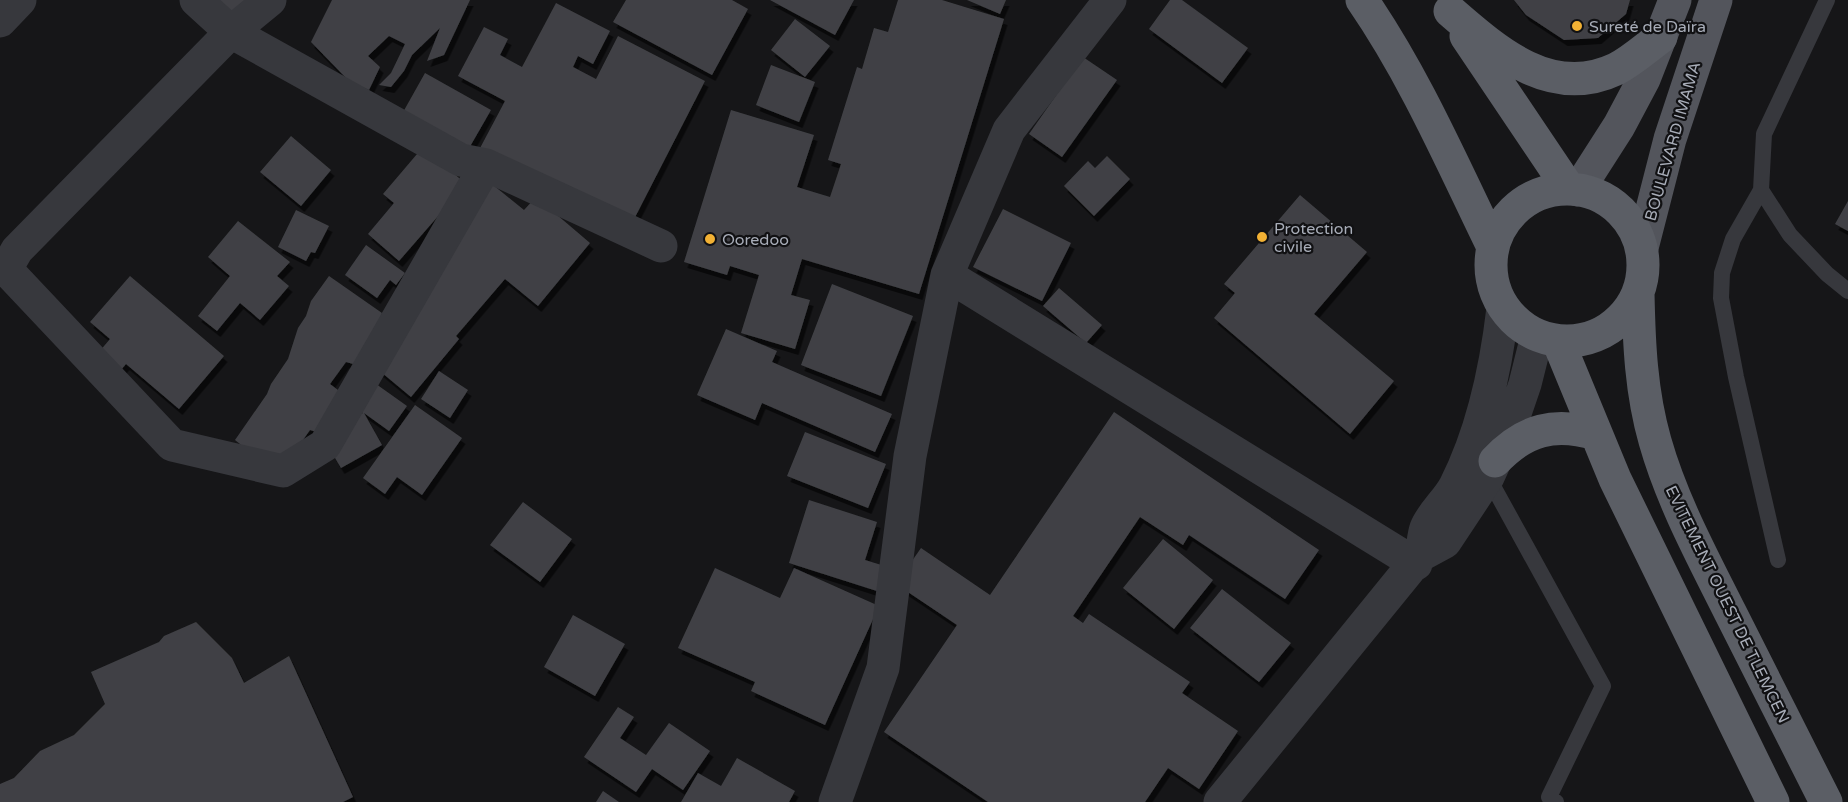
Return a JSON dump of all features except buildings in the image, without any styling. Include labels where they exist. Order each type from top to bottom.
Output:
[{"type":"highway","points":[[1362,0],[1382,29],[1451,158],[1493,247]]},
{"type":"highway","points":[[1445,5],[1574,189]]},
{"type":"highway","points":[[1445,5],[1484,41],[1535,72],[1555,78],[1577,79],[1598,76],[1618,68],[1661,37]]},
{"type":"highway","points":[[1574,189],[1600,196],[1619,209],[1634,227],[1642,248],[1643,271],[1638,293],[1620,321],[1591,338],[1548,338],[1518,324],[1503,308],[1494,288],[1491,268],[1493,247],[1501,228],[1513,212],[1530,200],[1548,192],[1574,189]]},
{"type":"highway","name":"EVITEMENT OUEST DE TLEMCEN","points":[[1638,293],[1639,342],[1644,392],[1655,441],[1671,488],[1705,562],[1826,802]]},
{"type":"highway","points":[[1548,338],[1773,802]]},
{"type":"highway","points":[[1491,469],[1508,447],[1524,436],[1541,430],[1559,427],[1596,434]]},
{"type":"main road","points":[[1574,189],[1619,126],[1644,79],[1675,0]]},
{"type":"main road","name":"BOULEVARD IMAMA","points":[[1642,248],[1670,139],[1716,0]]},
{"type":"street","points":[[0,21],[20,0]]},
{"type":"street","points":[[196,0],[231,32],[461,160],[486,165],[661,246]]},
{"type":"street","points":[[270,0],[231,32],[17,250],[6,269],[172,445],[283,471],[325,444],[486,165]]},
{"type":"street","points":[[835,802],[884,668],[910,456],[947,275],[1009,130],[1110,0]]},
{"type":"street","points":[[947,275],[1418,560]]},
{"type":"street","points":[[1418,560],[1426,528],[1454,487],[1472,443],[1498,353],[1503,308]]},
{"type":"street","points":[[1220,802],[1418,560],[1445,542],[1491,469],[1509,431],[1525,384],[1548,338]]},
{"type":"lane","points":[[1778,560],[1733,365],[1721,298],[1722,273],[1733,239],[1761,190],[1764,134],[1827,0]]},
{"type":"lane","points":[[1761,190],[1790,235],[1827,274],[1848,291]]},
{"type":"lane","points":[[1491,469],[1603,686],[1549,797],[1556,802]]},
{"type":"place","name":"Sureté de Daïra","points":[[1577,26]]},
{"type":"place","name":"Protection civile","points":[[1262,237]]},
{"type":"place","name":"Ooredoo","points":[[710,239]]}]
